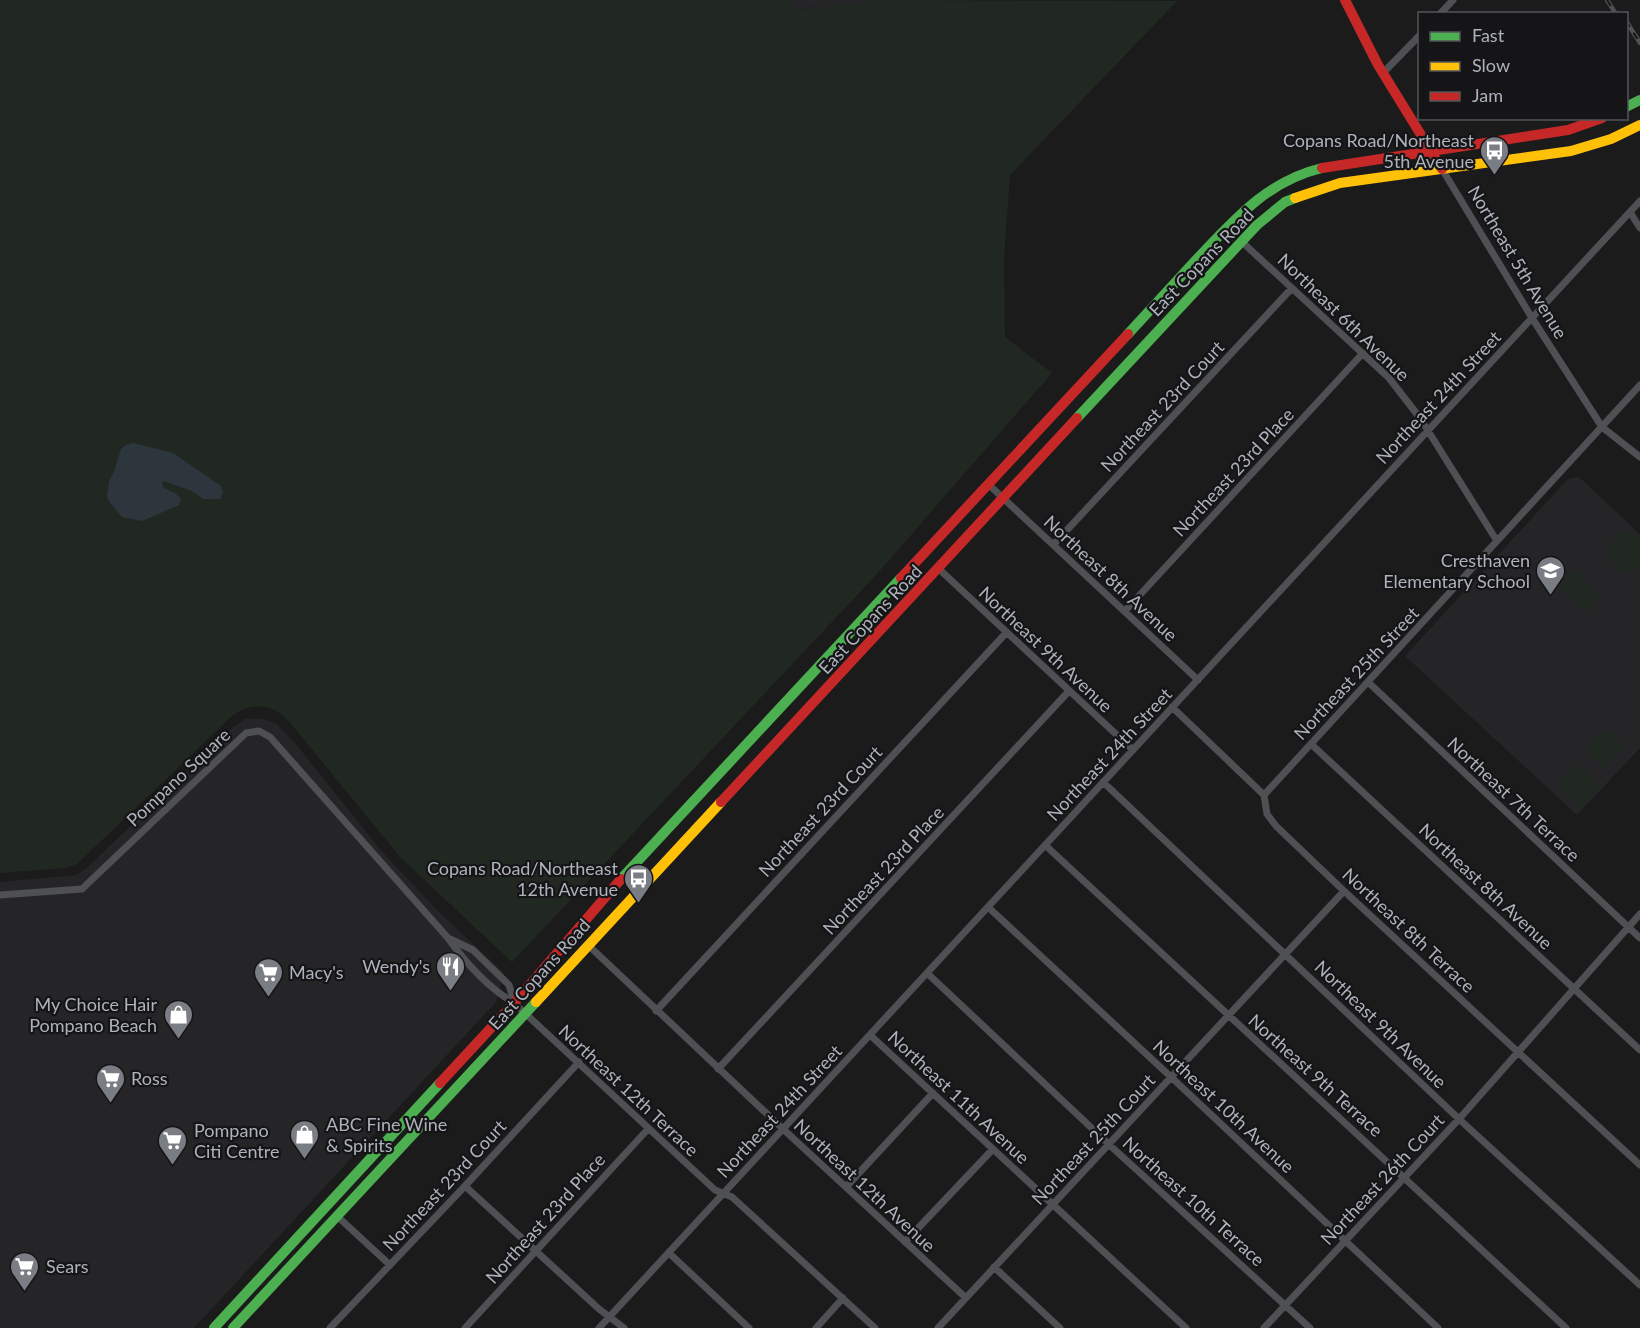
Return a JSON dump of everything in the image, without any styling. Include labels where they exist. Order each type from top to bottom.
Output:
[{"type":"main road","name":"Northeast 5th Avenue","points":[[1345,0],[1356,26],[1442,169]]},
{"type":"main road","name":"East Copans Road","points":[[214,1328],[514,1003],[627,873],[1243,210],[1301,173],[1337,164],[1568,130],[1596,120]]},
{"type":"main road","name":"East Copans Road","points":[[233,1328],[1257,225],[1285,202],[1308,192],[1341,183],[1571,151],[1611,139],[1640,125]]},
{"type":"main road","points":[[337,1216],[336,1204],[340,1192]]},
{"type":"main road","points":[[320,1234],[324,1222],[323,1211]]},
{"type":"street","points":[[1442,12],[1453,0]]},
{"type":"street","points":[[1383,73],[1418,36]]},
{"type":"street","name":"Northeast 5th Avenue","points":[[1442,169],[1602,428],[1640,457]]},
{"type":"street","name":"Northeast 24th Street","points":[[599,1328],[1640,201]]},
{"type":"street","points":[[1630,212],[1640,228]]},
{"type":"street","name":"Northeast 6th Avenue","points":[[1241,241],[1389,378],[1428,430],[1497,541]]},
{"type":"street","name":"Northeast 23rd Court","points":[[1054,544],[1292,288]]},
{"type":"street","name":"Northeast 23rd Place","points":[[1125,611],[1363,353]]},
{"type":"street","name":"Northeast 25th Street","points":[[1264,795],[1640,385]]},
{"type":"street","name":"Northeast 8th Avenue","points":[[988,484],[1198,680]]},
{"type":"street","name":"Northeast 9th Avenue","points":[[939,569],[1133,750]]},
{"type":"street","name":"Northeast 23rd Court","points":[[656,1011],[1006,633]]},
{"type":"street","name":"Northeast 7th Terrace","points":[[1368,682],[1640,938]]},
{"type":"street","name":"Northeast 23rd Place","points":[[718,1069],[1069,691]]},
{"type":"street","name":"Northeast 8th Terrace","points":[[1172,707],[1264,795],[1267,814],[1276,826],[1640,1165]]},
{"type":"street","name":"Pompano Square","points":[[0,895],[82,889],[246,733],[259,731],[270,737],[456,949],[500,994],[526,1014]]},
{"type":"street","name":"Northeast 8th Avenue","points":[[1311,744],[1640,1050]]},
{"type":"street","name":"Northeast 9th Avenue","points":[[1103,782],[1459,1119],[1640,1286]]},
{"type":"street","name":"Northeast 9th Terrace","points":[[1045,845],[1566,1328]]},
{"type":"street","name":"Northeast 25th Court","points":[[938,1328],[1344,891]]},
{"type":"street","name":"Northeast 10th Avenue","points":[[988,907],[1438,1328]]},
{"type":"street","name":"Northeast 26th Court","points":[[1264,1328],[1459,1119],[1640,914]]},
{"type":"street","name":"Pompano Square","points":[[448,938],[472,950],[508,984],[514,1003]]},
{"type":"street","name":"Northeast 12th Avenue","points":[[588,945],[718,1069],[966,1298]]},
{"type":"street","name":"Northeast 10th Terrace","points":[[927,973],[1310,1328]]},
{"type":"street","name":"Northeast 12th Terrace","points":[[526,1014],[648,1129],[722,1194],[732,1197],[875,1328]]},
{"type":"street","name":"Northeast 11th Avenue","points":[[870,1035],[1186,1328]]},
{"type":"street","name":"Northeast 23rd Court","points":[[330,1328],[579,1062]]},
{"type":"street","points":[[846,1187],[933,1094]]},
{"type":"street","name":"Northeast 23rd Place","points":[[465,1328],[648,1129]]},
{"type":"street","points":[[905,1242],[993,1149]]},
{"type":"street","points":[[465,1186],[599,1309],[624,1328]]},
{"type":"street","points":[[337,1216],[390,1265]]},
{"type":"street","points":[[669,1253],[749,1328]]},
{"type":"street","points":[[994,1267],[1060,1328]]},
{"type":"street","points":[[816,1328],[843,1298]]},
{"type":"shaded area","points":[[0,0],[782,0],[796,9],[866,3],[873,0],[1177,1],[1010,175],[1004,257],[1005,337],[1052,373],[877,574],[512,962],[401,858],[287,719],[267,707],[247,708],[232,716],[77,864],[66,868],[0,873]]},
{"type":"shaded area","points":[[782,0],[873,0],[866,3],[796,9]]},
{"type":"shaded area","points":[[133,443],[173,453],[221,486],[223,493],[220,499],[203,499],[192,491],[164,481],[162,482],[164,488],[181,499],[179,505],[142,521],[122,517],[108,500],[109,481],[121,449]]},
{"type":"shaded area","name":"Cresthaven Elementary School","points":[[1579,477],[1640,534],[1640,748],[1577,815],[1405,656],[1568,479]]},
{"type":"shaded area","points":[[1625,530],[1631,530],[1640,536],[1640,569],[1626,571],[1617,569],[1607,552],[1614,539]]},
{"type":"shaded area","points":[[1573,570],[1602,596],[1587,613],[1558,587]]},
{"type":"shaded area","name":"Pompano Citi Centre","points":[[245,719],[264,719],[277,724],[295,743],[379,848],[437,910],[504,973],[496,1002],[194,1328],[0,1328],[0,882],[77,875],[232,728]]},
{"type":"shaded area","points":[[1606,729],[1623,745],[1603,767],[1585,751]]},
{"type":"shaded area","points":[[1578,763],[1601,785],[1580,808],[1557,786]]},
{"type":"railway","points":[[1607,0],[1615,12]]},
{"type":"railway","points":[[1628,24],[1640,43]]},
{"type":"traffic: fast","points":[[1628,106],[1640,100]]},
{"type":"traffic: fast","points":[[1128,334],[1238,216],[1284,182],[1322,168]]},
{"type":"traffic: fast","points":[[1077,418],[1257,225],[1285,202],[1295,198]]},
{"type":"traffic: fast","points":[[621,879],[901,578]]},
{"type":"traffic: fast","points":[[233,1328],[536,1002]]},
{"type":"traffic: fast","points":[[214,1328],[440,1083]]},
{"type":"traffic: slow","points":[[1295,198],[1340,183],[1571,151],[1611,139],[1640,125]]},
{"type":"traffic: slow","points":[[536,1002],[721,802]]},
{"type":"traffic: jam","points":[[1345,0],[1378,65],[1442,169]]},
{"type":"traffic: jam","points":[[1322,168],[1568,130],[1596,120]]},
{"type":"traffic: jam","points":[[901,578],[1128,334]]},
{"type":"traffic: jam","points":[[721,802],[1077,418]]},
{"type":"traffic: jam","points":[[440,1083],[514,1003],[621,879]]},
{"type":"place","name":"Copans Road/Northeast 5th Avenue","points":[[1495,176]]},
{"type":"place","name":"Cresthaven Elementary School","points":[[1551,596]]},
{"type":"place","name":"Copans Road/Northeast 12th Avenue","points":[[639,904]]},
{"type":"place","name":"Wendy's","points":[[451,992]]},
{"type":"place","name":"Macy's","points":[[268,998]]},
{"type":"place","name":"My Choice Hair Pompano Beach","points":[[178,1040]]},
{"type":"place","name":"Ross","points":[[110,1104]]},
{"type":"place","name":"ABC Fine Wine & Spirits","points":[[305,1160]]},
{"type":"place","name":"Pompano Citi Centre","points":[[173,1166]]},
{"type":"place","name":"Sears","points":[[25,1292]]}]
